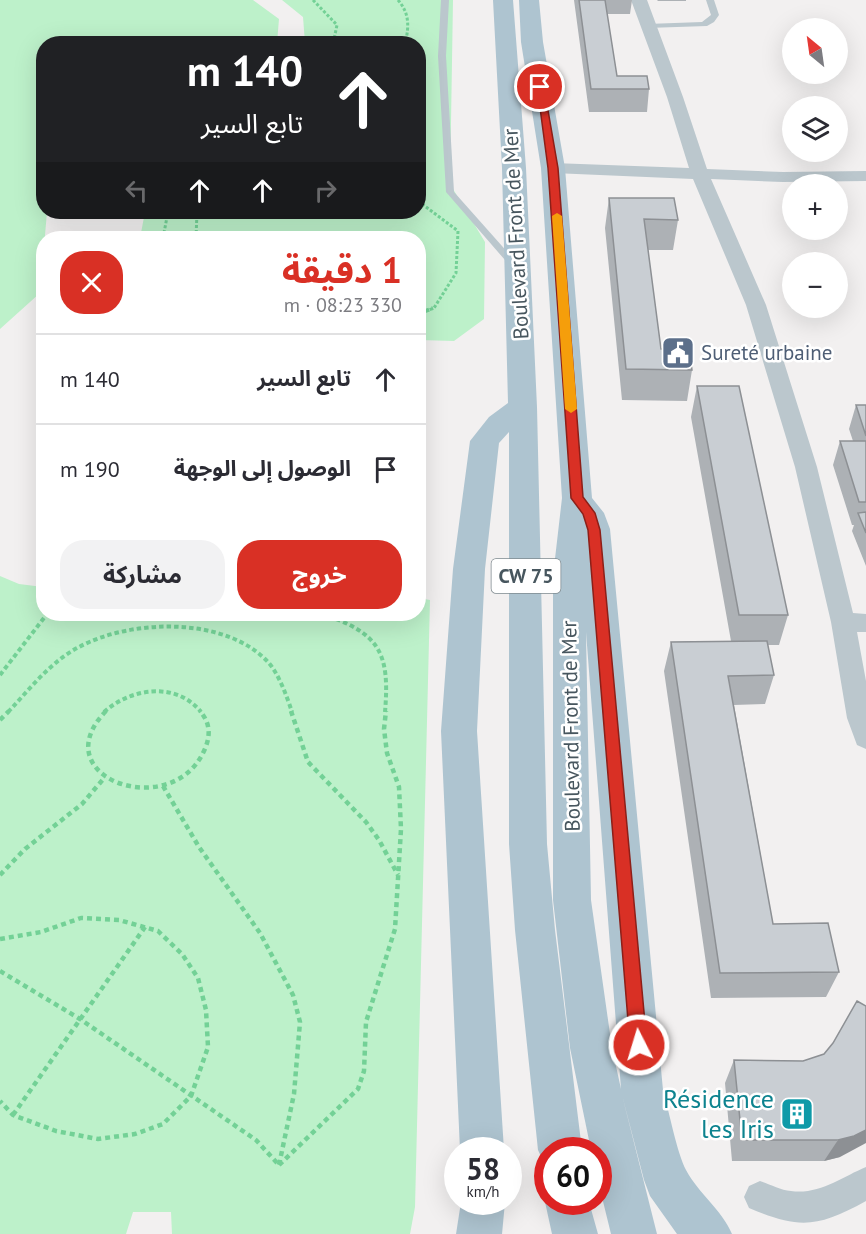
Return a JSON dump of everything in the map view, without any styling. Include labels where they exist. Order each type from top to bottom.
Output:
[{"type":"main road","name":"Boulevard Front de Mer","points":[[503,0],[514,168],[523,407],[528,844],[535,930],[559,1137]]},
{"type":"main road","name":"Boulevard Front de Mer","points":[[529,0],[532,42],[553,168],[577,498],[569,576],[573,900],[591,1048],[608,1130],[634,1234]]},
{"type":"main road","points":[[482,1137],[459,731],[468,569],[485,441],[499,424],[523,407]]},
{"type":"main road","points":[[577,498],[589,513],[594,530],[642,1090],[666,1180],[694,1220],[709,1234]]},
{"type":"main road","points":[[479,1234],[481,1215]]},
{"type":"main road","points":[[570,1215],[575,1234]]},
{"type":"street","points":[[639,0],[675,97],[700,174],[756,305],[855,623],[860,718],[866,738]]},
{"type":"street","points":[[553,168],[783,177],[866,176]]},
{"type":"street","points":[[760,1197],[795,1208],[819,1204],[854,1191],[866,1183]]},
{"type":"lane","points":[[445,0],[442,56],[450,192],[518,270]]},
{"type":"lane","points":[[647,26],[704,24],[715,15],[710,0]]},
{"type":"path","points":[[313,0],[337,25],[336,36]]},
{"type":"path","points":[[398,0],[408,9],[410,23],[407,36]]},
{"type":"path","points":[[426,207],[458,231],[456,273],[434,308],[426,311]]},
{"type":"path","points":[[0,675],[12,662],[30,632],[40,621]]},
{"type":"path","points":[[279,1165],[358,1089],[364,1071],[366,1022],[395,929],[401,829],[399,787],[387,753],[384,729],[388,680],[382,654],[368,636],[343,621]]},
{"type":"path","points":[[0,720],[57,661],[79,647],[110,634],[150,627],[179,627],[220,633],[251,646],[270,664],[288,701],[308,762],[366,822],[379,840],[399,877]]},
{"type":"path","points":[[163,690],[182,694],[198,704],[209,721],[210,738],[204,756],[192,771],[176,782],[163,786],[154,789],[133,789],[113,784],[96,771],[88,755],[88,737],[96,720],[109,706],[122,698],[142,691],[163,690]]},
{"type":"path","points":[[0,875],[25,849],[82,804],[105,777]]},
{"type":"path","points":[[163,786],[199,848],[260,933],[293,995],[300,1022],[294,1094],[279,1165]]},
{"type":"path","points":[[0,939],[41,932],[81,918],[119,920],[158,931],[182,954],[198,978],[206,1010],[207,1047],[191,1096],[163,1124],[135,1134],[98,1139],[56,1131],[14,1115],[0,1101]]},
{"type":"path","points":[[14,1115],[145,927]]},
{"type":"path","points":[[0,971],[80,1019],[256,1140],[279,1165]]},
{"type":"green space","points":[[0,0],[253,0],[279,19],[278,36],[36,36],[36,219],[46,219],[45,231],[36,231],[36,297],[0,329]]},
{"type":"green space","points":[[282,0],[453,0],[450,184],[485,242],[484,319],[454,341],[426,340],[426,231],[141,231],[144,219],[426,219],[426,36],[304,36],[303,17]]},
{"type":"green space","points":[[0,576],[19,584],[36,586],[36,621],[426,621],[426,599],[430,600],[415,1207],[410,1234],[172,1234],[171,1212],[133,1212],[126,1234],[0,1234]]},
{"type":"building","points":[[579,0],[605,0],[617,76],[647,76],[649,89],[591,89]]},
{"type":"building","points":[[609,198],[674,198],[678,220],[644,219],[661,349],[689,349],[692,370],[626,369]]},
{"type":"building","points":[[697,386],[739,386],[788,615],[739,615]]},
{"type":"building","points":[[856,405],[866,405],[866,436]]},
{"type":"building","points":[[840,441],[866,441],[866,502],[859,502]]},
{"type":"building","points":[[866,512],[866,533],[858,513]]},
{"type":"building","points":[[767,641],[774,675],[728,676],[773,924],[828,923],[839,972],[720,973],[671,642]]},
{"type":"building","name":"Résidence les Iris","points":[[857,1001],[866,1006],[866,1130],[838,1140],[742,1140],[734,1060],[803,1061],[824,1054],[833,1043]]},
{"type":"slow traffic","points":[[557,216],[571,409]]},
{"type":"place","name":"Sureté urbaine","points":[[678,353]]},
{"type":"place","name":"Résidence les Iris","points":[[797,1114]]},
{"type":"route","points":[[540,87],[553,168],[577,498],[589,513],[594,530],[639,1045]]}]
